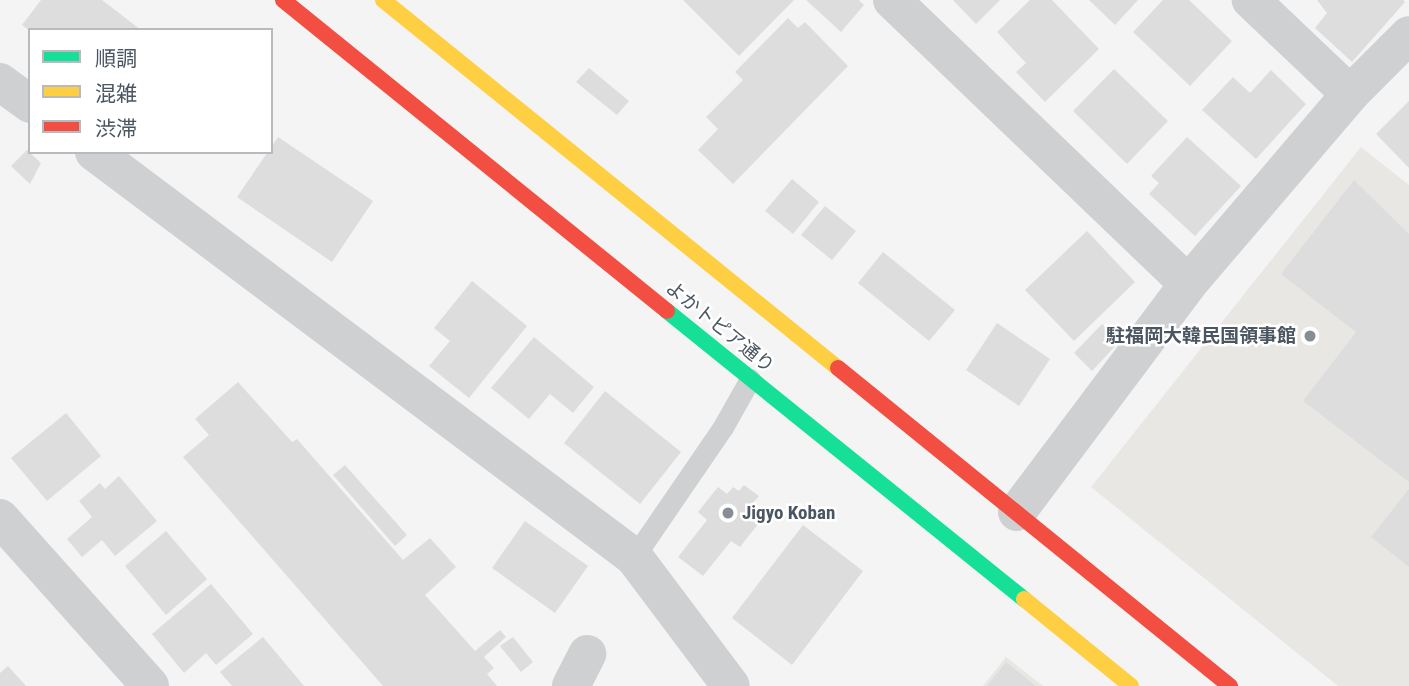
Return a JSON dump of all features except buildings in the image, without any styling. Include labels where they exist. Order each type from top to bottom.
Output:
[{"type":"street","name":"よかトピア通り","points":[[284,0],[1131,686]]},
{"type":"street","points":[[383,0],[1230,686]]},
{"type":"street","points":[[892,0],[1188,284]]},
{"type":"street","points":[[1251,0],[1350,94]]},
{"type":"street","points":[[1017,512],[1188,284],[1350,94],[1409,35]]},
{"type":"street","points":[[0,82],[28,103]]},
{"type":"street","points":[[97,154],[634,557],[731,686]]},
{"type":"street","points":[[0,518],[141,683]]},
{"type":"lane","points":[[634,557],[723,427],[750,379]]},
{"type":"shaded area","name":"駐福岡大韓民国領事館","points":[[1361,147],[1409,185],[1409,686],[1338,686],[1091,487]]},
{"type":"shaded area","points":[[1006,657],[1043,686],[983,686]]},
{"type":"traffic: fast","points":[[667,311],[1024,599]]},
{"type":"traffic: slow","points":[[383,0],[838,368]]},
{"type":"traffic: slow","points":[[1024,599],[1131,686]]},
{"type":"traffic: jam","points":[[283,0],[667,311]]},
{"type":"traffic: jam","points":[[838,368],[1230,686]]},
{"type":"place","name":"駐福岡大韓民国領事館","points":[[1310,336]]},
{"type":"place","name":"Jigyo Koban","points":[[728,513]]}]
